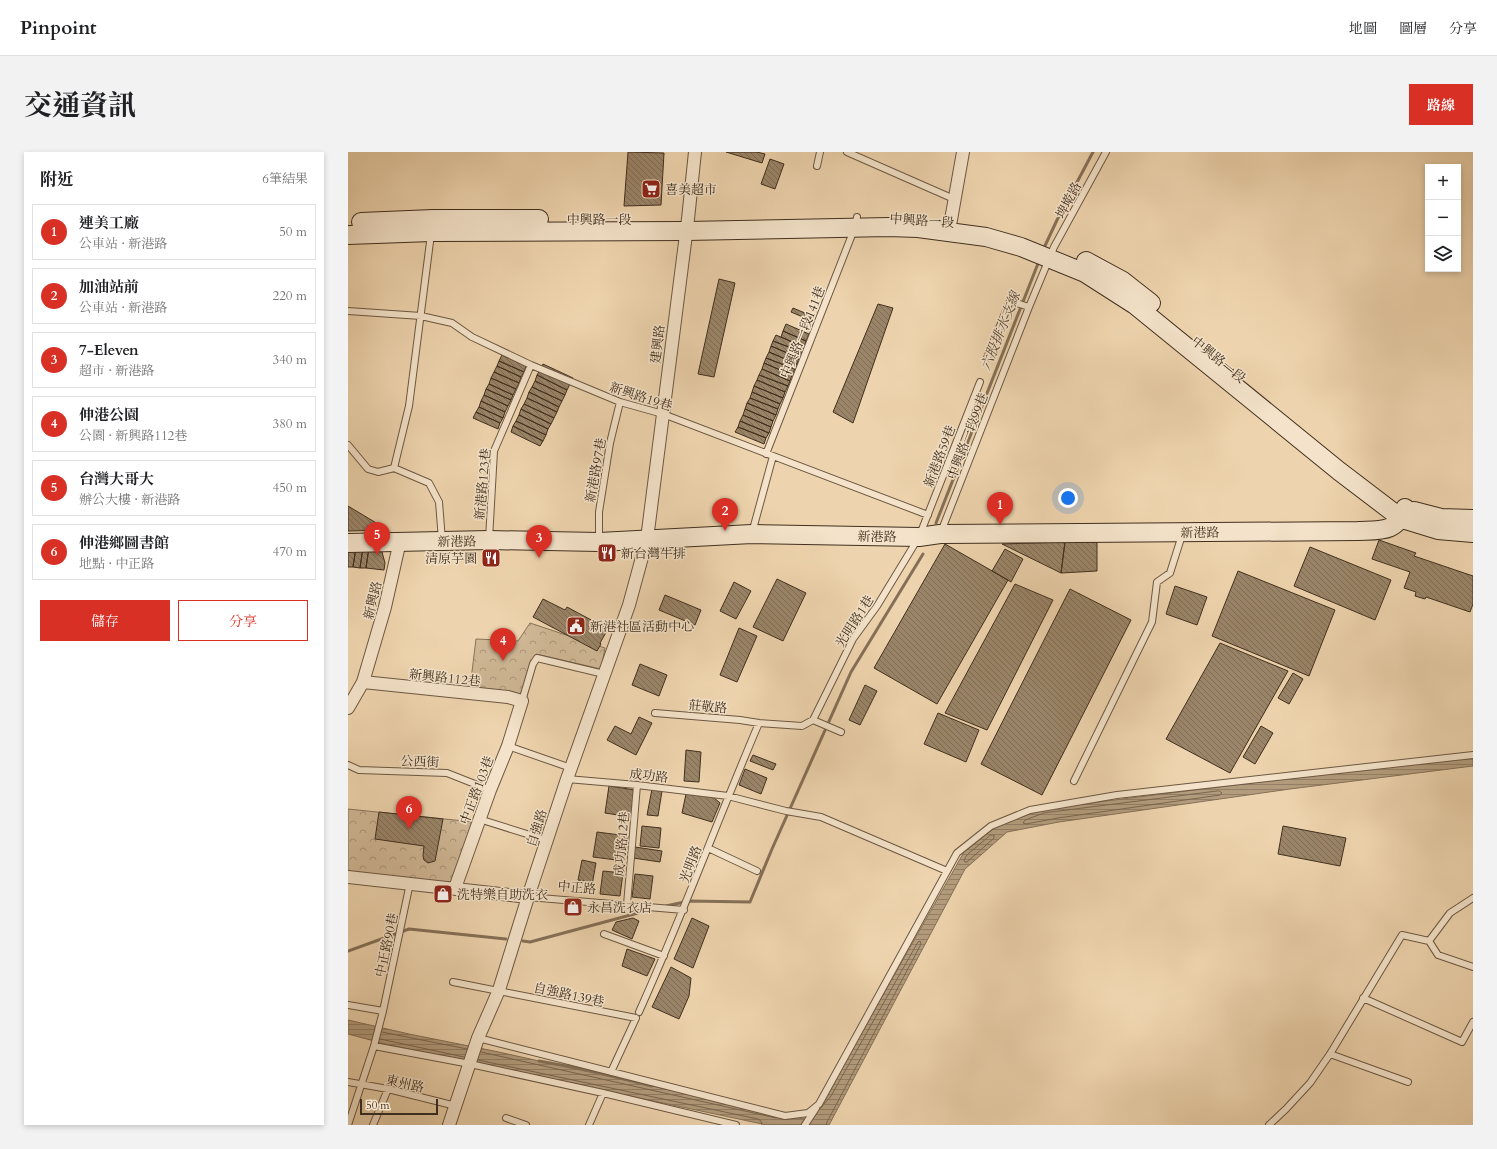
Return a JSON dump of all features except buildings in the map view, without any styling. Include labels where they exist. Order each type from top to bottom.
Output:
[{"type":"main road","name":"中興路一段","points":[[348,223],[432,225],[687,225],[856,222],[917,218],[950,226],[1021,234],[1053,253],[1090,263],[1123,281],[1403,514]]},
{"type":"main road","name":"中興路一段","points":[[348,235],[432,225]]},
{"type":"main road","points":[[1403,514],[1441,518],[1473,519]]},
{"type":"main road","points":[[1403,514],[1438,530],[1473,533]]},
{"type":"main road","name":"新港路","points":[[348,543],[489,540],[600,542],[752,534],[918,537],[940,534],[1183,533],[1379,530],[1392,527],[1403,514]]},
{"type":"street","name":"建興路","points":[[647,539],[695,152]]},
{"type":"street","points":[[950,226],[963,152]]},
{"type":"street","name":"自強路","points":[[450,1125],[478,1038],[499,990],[546,840],[629,605],[647,539]]},
{"type":"street","name":"新興路","points":[[348,708],[363,682],[385,607],[400,541]]},
{"type":"street","name":"新興路112巷","points":[[363,682],[508,697],[522,701]]},
{"type":"street","name":"中正路103巷","points":[[455,888],[479,819],[508,746],[522,701]]},
{"type":"street","name":"中正路","points":[[348,877],[528,896]]},
{"type":"lane","points":[[816,166],[820,152]]},
{"type":"lane","points":[[847,152],[954,199]]},
{"type":"lane","name":"埤墘路","points":[[1053,253],[1106,152]]},
{"type":"lane","name":"中興路一段141巷","points":[[766,454],[856,222]]},
{"type":"lane","points":[[394,468],[409,406],[432,225]]},
{"type":"lane","name":"中興路一段99巷","points":[[940,534],[1029,307],[1053,253]]},
{"type":"lane","points":[[987,358],[1010,301],[1029,307]]},
{"type":"lane","name":"新興路19巷","points":[[348,311],[421,316],[452,323],[472,337],[531,365],[620,402],[663,414],[928,515]]},
{"type":"lane","name":"新港路123巷","points":[[489,540],[494,451],[531,365]]},
{"type":"lane","name":"新港路59巷","points":[[918,537],[980,382]]},
{"type":"lane","name":"新港路97巷","points":[[600,542],[599,512],[610,443],[620,402]]},
{"type":"lane","points":[[348,445],[368,469],[378,472],[394,468],[429,483],[439,502],[442,541]]},
{"type":"lane","points":[[752,534],[773,456]]},
{"type":"lane","points":[[1074,781],[1152,622],[1157,582],[1170,572],[1183,533]]},
{"type":"lane","name":"光明路1巷","points":[[813,720],[853,639],[877,606],[918,537]]},
{"type":"lane","points":[[522,701],[533,664],[537,658],[604,674]]},
{"type":"lane","name":"莊敬路","points":[[655,713],[759,723]]},
{"type":"lane","points":[[759,723],[802,726],[813,720],[841,732]]},
{"type":"lane","name":"光明路","points":[[611,1072],[664,956],[759,723]]},
{"type":"lane","name":"成功路","points":[[508,746],[569,773],[637,785],[728,796],[786,811],[821,817],[947,871]]},
{"type":"lane","points":[[805,1125],[820,1104],[957,853],[991,826],[1030,810],[1117,795],[1473,755]]},
{"type":"lane","name":"公西街","points":[[348,765],[359,770],[447,773],[490,790]]},
{"type":"lane","name":"成功路12巷","points":[[627,905],[637,785]]},
{"type":"lane","points":[[479,819],[546,840]]},
{"type":"lane","points":[[708,848],[757,870]]},
{"type":"lane","name":"中正路90巷","points":[[348,1125],[374,1046],[383,1011],[410,883]]},
{"type":"lane","name":"中正路","points":[[528,896],[651,907],[684,908]]},
{"type":"lane","points":[[1429,941],[1450,913],[1473,898]]},
{"type":"lane","points":[[604,934],[664,956]]},
{"type":"lane","points":[[1269,1125],[1310,1083],[1330,1054],[1402,935],[1429,941],[1438,955],[1473,967]]},
{"type":"lane","name":"自強路139巷","points":[[453,982],[637,1015]]},
{"type":"lane","points":[[1363,998],[1462,1042],[1473,1022]]},
{"type":"lane","points":[[348,1005],[383,1011]]},
{"type":"lane","points":[[478,1038],[785,1116],[808,1113],[820,1104]]},
{"type":"lane","points":[[374,1046],[470,1064],[603,1093],[736,1125]]},
{"type":"lane","points":[[1330,1054],[1408,1082]]},
{"type":"lane","name":"東州路","points":[[348,1082],[388,1089],[456,1106]]},
{"type":"lane","points":[[373,1125],[388,1089]]},
{"type":"lane","points":[[589,1125],[603,1093]]},
{"type":"lane","points":[[506,1118],[526,1125]]},
{"type":"green space","points":[[530,623],[605,648],[601,669],[536,654],[522,696],[470,688],[476,639],[518,641]]},
{"type":"green space","points":[[348,809],[474,822],[453,884],[348,873]]},
{"type":"water","points":[[1473,755],[1473,766],[1290,789],[1059,822],[1007,832],[965,869],[829,1125],[767,1125],[389,1045],[348,1034],[348,1020],[807,1119],[827,1094],[964,852],[995,827],[1043,809]]},
{"type":"waterway","name":"六股排水支線","points":[[1043,250],[1093,152]]},
{"type":"waterway","name":"六股排水支線","points":[[936,523],[1039,261]]},
{"type":"waterway","points":[[666,906],[689,901],[750,902],[851,672],[923,554]]},
{"type":"waterway","points":[[523,941],[530,942],[653,909]]},
{"type":"waterway","points":[[348,951],[409,929],[506,939]]},
{"type":"waterway","points":[[539,1061],[588,1070],[652,1086]]},
{"type":"place","name":"喜美超市","points":[[651,189]]},
{"type":"place","name":"連美工廠","points":[[1000,525]]},
{"type":"place","name":"加油站前","points":[[725,531]]},
{"type":"place","name":"新台灣牛排","points":[[607,553]]},
{"type":"place","name":"台灣大哥大","points":[[377,555]]},
{"type":"place","name":"清原芋園","points":[[491,558]]},
{"type":"place","name":"7-Eleven","points":[[539,558]]},
{"type":"place","name":"新港社區活動中心","points":[[576,626]]},
{"type":"place","name":"伸港公園","points":[[503,661]]},
{"type":"place","name":"伸港鄉圖書館","points":[[409,829]]},
{"type":"place","name":"洗特樂自助洗衣","points":[[443,894]]},
{"type":"place","name":"永昌洗衣店","points":[[573,907]]}]
